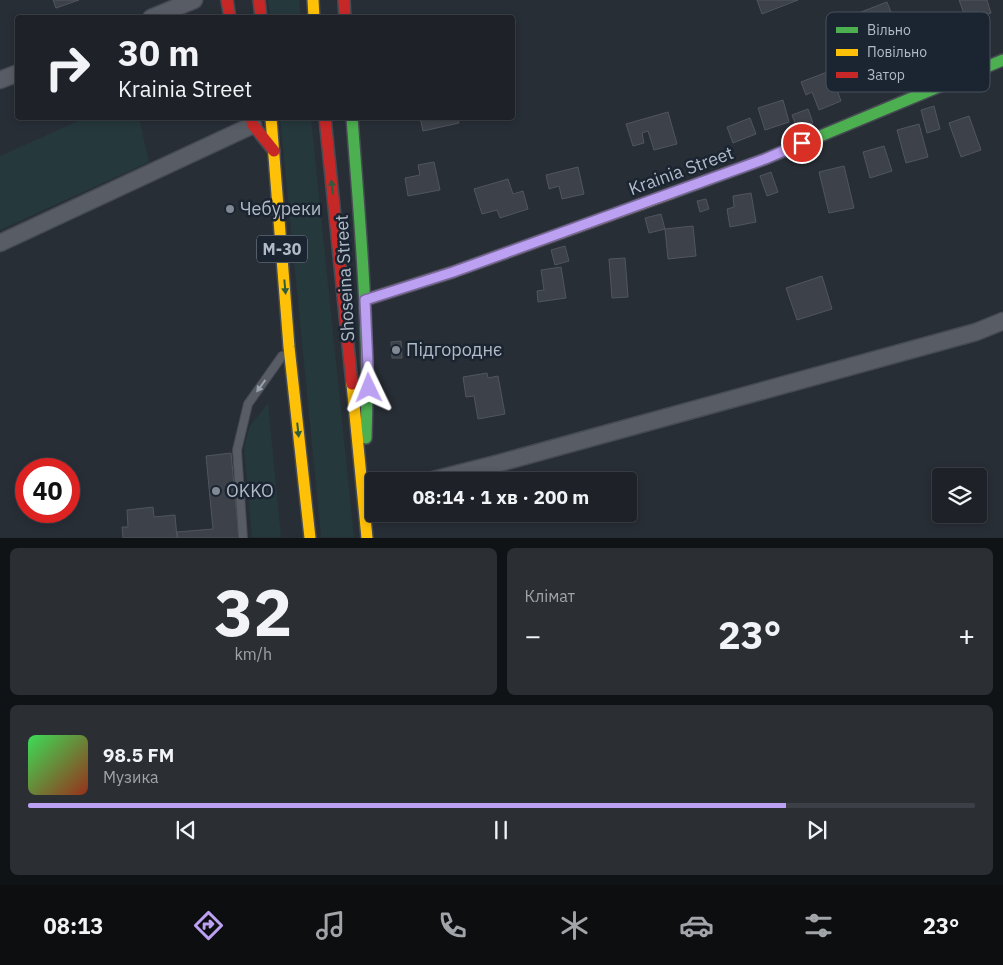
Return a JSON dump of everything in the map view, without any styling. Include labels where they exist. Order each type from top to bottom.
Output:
[{"type":"main road","points":[[227,0],[230,15]]},
{"type":"main road","points":[[259,0],[261,15]]},
{"type":"main road","points":[[312,0],[314,15]]},
{"type":"main road","points":[[344,0],[345,15]]},
{"type":"main road","name":"Krainia Street","points":[[990,65],[1003,60]]},
{"type":"main road","name":"Krainia Street","points":[[365,300],[453,272],[765,159],[926,92]]},
{"type":"main road","name":"М-30","points":[[271,120],[289,347],[310,538]]},
{"type":"main road","points":[[324,120],[365,472]]},
{"type":"main road","name":"Shoseina Street","points":[[352,120],[365,300],[369,388],[368,472]]},
{"type":"main road","points":[[252,121],[274,151]]},
{"type":"main road","points":[[367,522],[367,538]]},
{"type":"street","points":[[158,15],[194,0]]},
{"type":"street","points":[[0,80],[15,74]]},
{"type":"street","points":[[0,243],[252,121]]},
{"type":"street","points":[[464,472],[976,332],[1003,320]]},
{"type":"lane","points":[[243,538],[237,450],[248,404],[289,347]]},
{"type":"green space","points":[[268,0],[299,0],[301,15],[270,15]]},
{"type":"green space","points":[[81,120],[139,120],[149,162],[0,230],[0,156]]},
{"type":"green space","points":[[280,120],[311,120],[354,537],[321,537]]},
{"type":"green space","points":[[268,403],[281,537],[252,537],[244,447],[250,426]]},
{"type":"building","points":[[53,0],[79,0],[56,8]]},
{"type":"building","points":[[757,0],[798,0],[762,14]]},
{"type":"building","points":[[959,0],[987,0],[991,13],[990,12],[963,12]]},
{"type":"building","points":[[887,2],[891,12],[861,12]]},
{"type":"building","points":[[826,73],[826,92],[838,92],[841,101],[819,110],[812,92],[806,95],[801,82]]},
{"type":"building","points":[[783,100],[789,122],[765,130],[758,108]]},
{"type":"building","points":[[934,106],[940,129],[927,133],[921,110]]},
{"type":"building","points":[[808,109],[813,123],[797,128],[792,115]]},
{"type":"building","points":[[668,112],[677,144],[654,150],[648,131],[642,133],[644,143],[633,146],[626,124]]},
{"type":"building","points":[[969,116],[981,150],[961,157],[949,123]]},
{"type":"building","points":[[750,118],[756,134],[733,143],[727,127]]},
{"type":"building","points":[[420,120],[458,120],[459,123],[423,131]]},
{"type":"building","points":[[919,124],[928,157],[906,163],[897,130]]},
{"type":"building","points":[[884,146],[892,171],[870,178],[863,152]]},
{"type":"building","points":[[434,162],[440,190],[408,196],[405,178],[420,175],[418,165]]},
{"type":"building","points":[[844,166],[854,208],[829,213],[819,172]]},
{"type":"building","points":[[578,167],[584,194],[562,199],[559,186],[549,189],[546,175]]},
{"type":"building","points":[[771,172],[778,192],[767,196],[760,176]]},
{"type":"building","points":[[508,179],[513,194],[523,191],[528,209],[500,218],[497,210],[482,214],[474,189]]},
{"type":"building","points":[[751,193],[756,222],[730,227],[727,209],[734,207],[733,196]]},
{"type":"building","points":[[706,199],[709,209],[700,212],[697,201]]},
{"type":"building","points":[[661,214],[665,229],[649,233],[645,218]]},
{"type":"building","points":[[693,226],[696,256],[668,259],[665,229]]},
{"type":"building","points":[[565,246],[569,261],[555,265],[551,250]]},
{"type":"building","points":[[625,258],[628,297],[612,298],[609,259]]},
{"type":"building","points":[[561,267],[566,298],[538,302],[537,291],[544,290],[541,270]]},
{"type":"building","points":[[822,276],[832,309],[797,320],[786,288]]},
{"type":"building","name":"Підгороднє","points":[[401,341],[402,358],[392,358],[391,342]]},
{"type":"building","points":[[487,373],[488,378],[498,376],[505,414],[478,419],[474,396],[466,397],[463,377]]},
{"type":"building","points":[[231,453],[239,538],[178,538],[177,532],[213,529],[206,456]]},
{"type":"building","points":[[153,507],[154,517],[175,515],[177,538],[123,538],[122,527],[128,527],[127,510]]},
{"type":"traffic: fast","points":[[990,65],[1003,60]]},
{"type":"traffic: fast","points":[[672,193],[765,159],[926,92]]},
{"type":"traffic: fast","points":[[352,120],[367,358],[366,438]]},
{"type":"traffic: slow","points":[[313,0],[314,15]]},
{"type":"traffic: slow","points":[[271,120],[289,347],[310,538]]},
{"type":"traffic: slow","points":[[365,300],[453,272],[672,193]]},
{"type":"traffic: slow","points":[[352,384],[367,538]]},
{"type":"traffic: jam","points":[[227,0],[230,15]]},
{"type":"traffic: jam","points":[[259,0],[261,15]]},
{"type":"traffic: jam","points":[[344,0],[345,15]]},
{"type":"traffic: jam","points":[[252,120],[253,125],[274,151]]},
{"type":"traffic: jam","points":[[325,120],[352,384]]},
{"type":"place","name":"Чебуреки","points":[[230,209]]},
{"type":"place","name":"Підгороднє","points":[[396,350]]},
{"type":"place","name":"OKKO","points":[[216,491]]},
{"type":"route","points":[[369,388],[365,300],[453,272],[765,159],[802,143]]}]
